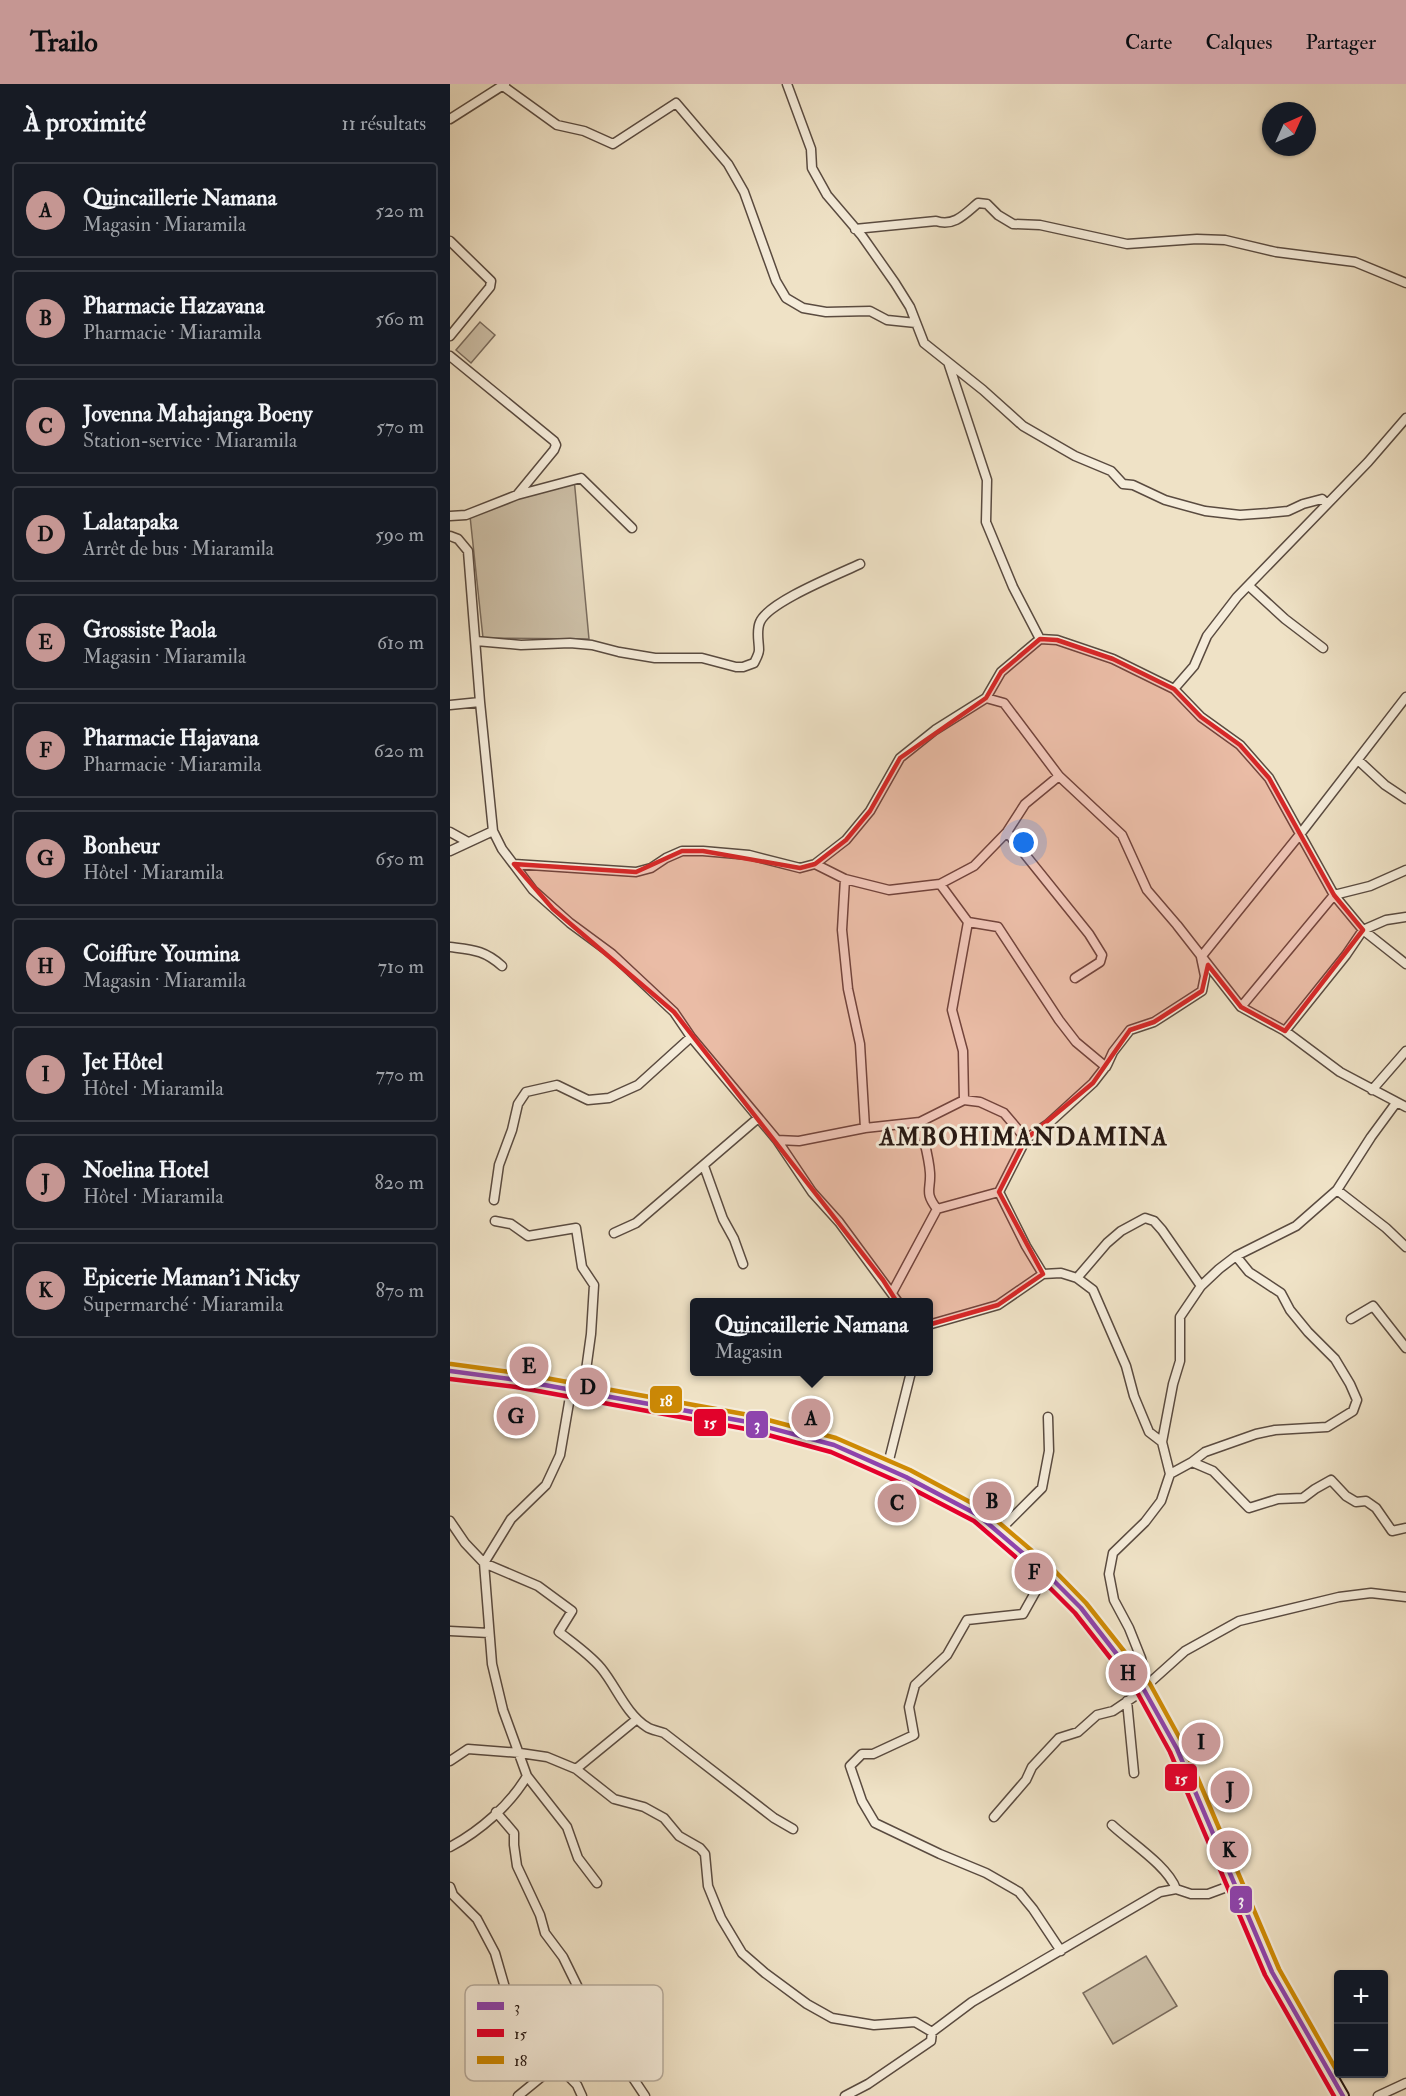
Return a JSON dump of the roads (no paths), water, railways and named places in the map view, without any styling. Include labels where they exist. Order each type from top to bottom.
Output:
[{"type":"main road","points":[[450,1371],[517,1380],[748,1422],[834,1445],[887,1468],[978,1515],[1046,1573],[1092,1621],[1145,1688],[1177,1749],[1272,1972],[1343,2096]]},
{"type":"street","points":[[787,84],[811,149],[812,168],[827,195],[855,229],[910,307],[924,343],[983,390],[1023,426],[1075,456],[1111,471],[1123,484],[1133,485],[1165,500],[1205,511],[1240,515],[1288,511],[1303,504],[1322,500],[1327,504]]},
{"type":"street","points":[[450,119],[504,85],[557,125],[584,131],[613,144],[676,103],[728,165],[744,192],[776,281],[786,298],[803,308],[826,312],[870,310],[887,320],[916,323]]},
{"type":"street","points":[[855,229],[958,221],[978,203],[987,204],[998,216],[1013,224],[1040,225],[1127,244],[1197,239],[1225,240],[1276,252],[1355,262],[1406,283]]},
{"type":"street","points":[[450,241],[491,281],[490,287],[450,336]]},
{"type":"street","points":[[450,356],[556,445],[517,495]]},
{"type":"street","points":[[949,364],[987,480],[986,522],[1013,587],[1040,639]]},
{"type":"street","points":[[1174,689],[1194,666],[1207,636],[1248,586],[1368,462],[1406,418]]},
{"type":"street","points":[[450,516],[466,515],[517,495],[581,478],[632,528]]},
{"type":"street","points":[[450,536],[458,539],[468,551],[493,831],[502,849],[534,890],[553,909],[612,954],[674,1012],[691,1037],[757,1119],[777,1140],[812,1192],[839,1222],[895,1298]]},
{"type":"street","points":[[476,641],[521,645],[570,643],[592,645],[656,658],[702,658],[743,667],[754,663],[759,651],[757,643],[759,626],[766,614],[787,599],[860,564]]},
{"type":"street","points":[[1248,586],[1285,619],[1323,648]]},
{"type":"street","points":[[514,864],[636,872],[651,868],[682,851],[749,855],[800,868],[815,864],[846,840],[870,811],[900,758],[935,730],[986,698],[1001,672],[1040,639],[1057,640],[1113,658],[1174,689],[1201,717],[1240,745],[1269,778],[1334,895],[1363,930],[1406,964]]},
{"type":"street","points":[[1201,957],[1406,697]]},
{"type":"street","points":[[986,698],[1004,703],[1059,776],[1122,835],[1147,890],[1241,1007],[1285,1031],[1340,1072],[1406,1107]]},
{"type":"street","points":[[450,705],[480,702]]},
{"type":"street","points":[[1358,760],[1406,799]]},
{"type":"street","points":[[815,864],[844,879],[889,890],[940,885],[974,866],[1007,832],[1025,804],[1059,776]]},
{"type":"street","points":[[450,831],[468,842]]},
{"type":"street","points":[[450,851],[493,831]]},
{"type":"street","points":[[1007,832],[1089,934],[1102,955],[1100,962],[1075,978]]},
{"type":"street","points":[[1241,1007],[1334,895],[1370,886],[1405,873]]},
{"type":"street","points":[[844,879],[842,930],[848,989],[860,1044],[865,1128]]},
{"type":"street","points":[[940,885],[968,922],[998,927],[1059,1020],[1076,1042],[1106,1067]]},
{"type":"street","points":[[1285,1031],[1347,955],[1363,930],[1386,920],[1406,917]]},
{"type":"street","points":[[964,1100],[963,1051],[952,1010],[968,922]]},
{"type":"street","points":[[450,947],[479,950],[494,958],[502,966]]},
{"type":"street","points":[[999,1192],[1026,1139],[1048,1124],[1093,1083],[1130,1030],[1154,1022],[1202,991],[1205,976],[1201,957]]},
{"type":"street","points":[[494,1200],[500,1165],[518,1104],[526,1092],[556,1084],[588,1100],[609,1098],[638,1085],[691,1037]]},
{"type":"street","points":[[1372,1090],[1406,1051]]},
{"type":"street","points":[[777,1140],[798,1141],[865,1128],[920,1122],[964,1100],[980,1102],[1004,1113],[1026,1139]]},
{"type":"street","points":[[1145,1688],[1141,1658],[1114,1600],[1109,1574],[1113,1553],[1145,1522],[1161,1501],[1170,1474],[1162,1442],[1180,1360],[1180,1317],[1201,1286],[1219,1269],[1236,1256],[1296,1226],[1337,1191],[1371,1137],[1396,1103]]},
{"type":"street","points":[[615,1233],[636,1223],[757,1119]]},
{"type":"street","points":[[920,1122],[930,1176],[928,1186],[930,1200],[937,1209]]},
{"type":"street","points":[[704,1166],[723,1219],[734,1239],[743,1264]]},
{"type":"street","points":[[1337,1191],[1386,1228],[1406,1247]]},
{"type":"street","points":[[892,1293],[937,1209],[999,1192]]},
{"type":"street","points":[[999,1192],[1043,1274]]},
{"type":"street","points":[[1077,1278],[1120,1231],[1145,1218],[1154,1221],[1162,1230],[1201,1286]]},
{"type":"street","points":[[495,1221],[511,1224],[528,1236],[576,1228],[582,1267],[594,1285],[591,1334],[583,1392]]},
{"type":"street","points":[[1170,1474],[1205,1452],[1257,1434],[1275,1430],[1328,1427],[1353,1411],[1357,1400],[1335,1359],[1290,1310],[1281,1293],[1249,1272],[1236,1256]]},
{"type":"street","points":[[933,1323],[998,1305],[1043,1274],[1061,1273],[1077,1278],[1093,1290],[1126,1366],[1134,1396],[1149,1432],[1162,1442]]},
{"type":"street","points":[[1350,1319],[1373,1306],[1406,1348]]},
{"type":"street","points":[[887,1468],[910,1376]]},
{"type":"street","points":[[571,1391],[560,1455],[546,1485],[511,1519],[484,1563],[492,1664],[503,1710],[527,1776],[567,1827],[578,1858],[597,1883]]},
{"type":"street","points":[[998,1532],[1042,1488],[1049,1451],[1048,1417]]},
{"type":"street","points":[[1192,1462],[1213,1471],[1249,1508],[1278,1499],[1303,1498],[1331,1480],[1346,1496],[1356,1502],[1366,1502],[1376,1508],[1392,1531],[1406,1528]]},
{"type":"street","points":[[450,1521],[465,1543],[484,1563],[538,1586],[572,1611],[559,1632],[602,1669],[615,1691],[647,1728],[664,1733],[774,1818],[793,1829]]},
{"type":"street","points":[[1046,1573],[1023,1614],[967,1620],[947,1655],[915,1685],[909,1707],[914,1736],[873,1754],[862,1754],[850,1766],[862,1801],[875,1823],[986,1873],[1019,1892],[1061,1951]]},
{"type":"street","points":[[994,1817],[1026,1780],[1032,1767],[1059,1738],[1078,1732],[1098,1715],[1113,1711],[1145,1688],[1185,1652],[1239,1621],[1339,1597],[1371,1593],[1406,1597]]},
{"type":"street","points":[[450,1642],[453,1631],[489,1633]]},
{"type":"street","points":[[1127,1701],[1134,1773]]},
{"type":"street","points":[[576,1769],[637,1719]]},
{"type":"street","points":[[450,1761],[468,1749],[520,1752],[547,1757],[576,1769],[614,1799],[644,1807],[664,1818],[679,1836],[700,1848],[705,1854],[708,1886],[721,1918],[742,1953],[765,1973],[807,2004],[832,2018],[874,2025],[915,2022],[932,2032]]},
{"type":"street","points":[[450,1847],[461,1841],[516,1794],[527,1776]]},
{"type":"street","points":[[496,1812],[514,1833],[517,1866],[540,1915],[545,1933],[563,1957],[577,1985]]},
{"type":"street","points":[[1112,1825],[1153,1860],[1173,1881],[1176,1889]]},
{"type":"street","points":[[845,2096],[868,2084],[931,2041],[932,2032],[972,2002],[1160,1892],[1176,1889],[1191,1894],[1208,1894],[1235,1884]]},
{"type":"street","points":[[450,1887],[453,1895],[477,1919],[495,1953],[504,1985]]},
{"type":"street","points":[[518,2096],[536,2081]]},
{"type":"street","points":[[573,2081],[582,2096]]},
{"type":"street","points":[[635,2081],[645,2096]]},
{"type":"street","points":[[1378,2096],[1406,2082]]},
{"type":"place","name":"Grossiste Paola","points":[[529,1366]]},
{"type":"place","name":"Lalatapaka","points":[[588,1387]]},
{"type":"place","name":"Bonheur","points":[[516,1416]]},
{"type":"place","name":"Quincaillerie Namana","points":[[811,1418]]},
{"type":"place","name":"Pharmacie Hazavana","points":[[992,1501]]},
{"type":"place","name":"Jovenna Mahajanga Boeny","points":[[897,1503]]},
{"type":"place","name":"Pharmacie Hajavana","points":[[1034,1572]]},
{"type":"place","name":"Coiffure Youmina","points":[[1128,1673]]},
{"type":"place","name":"Jet Hôtel","points":[[1201,1742]]},
{"type":"place","name":"Noelina Hotel","points":[[1230,1790]]},
{"type":"place","name":"Epicerie Maman'i Nicky","points":[[1229,1850]]},
{"type":"district","name":"AMBOHIMANDAMINA","points":[[1024,1137]]}]
